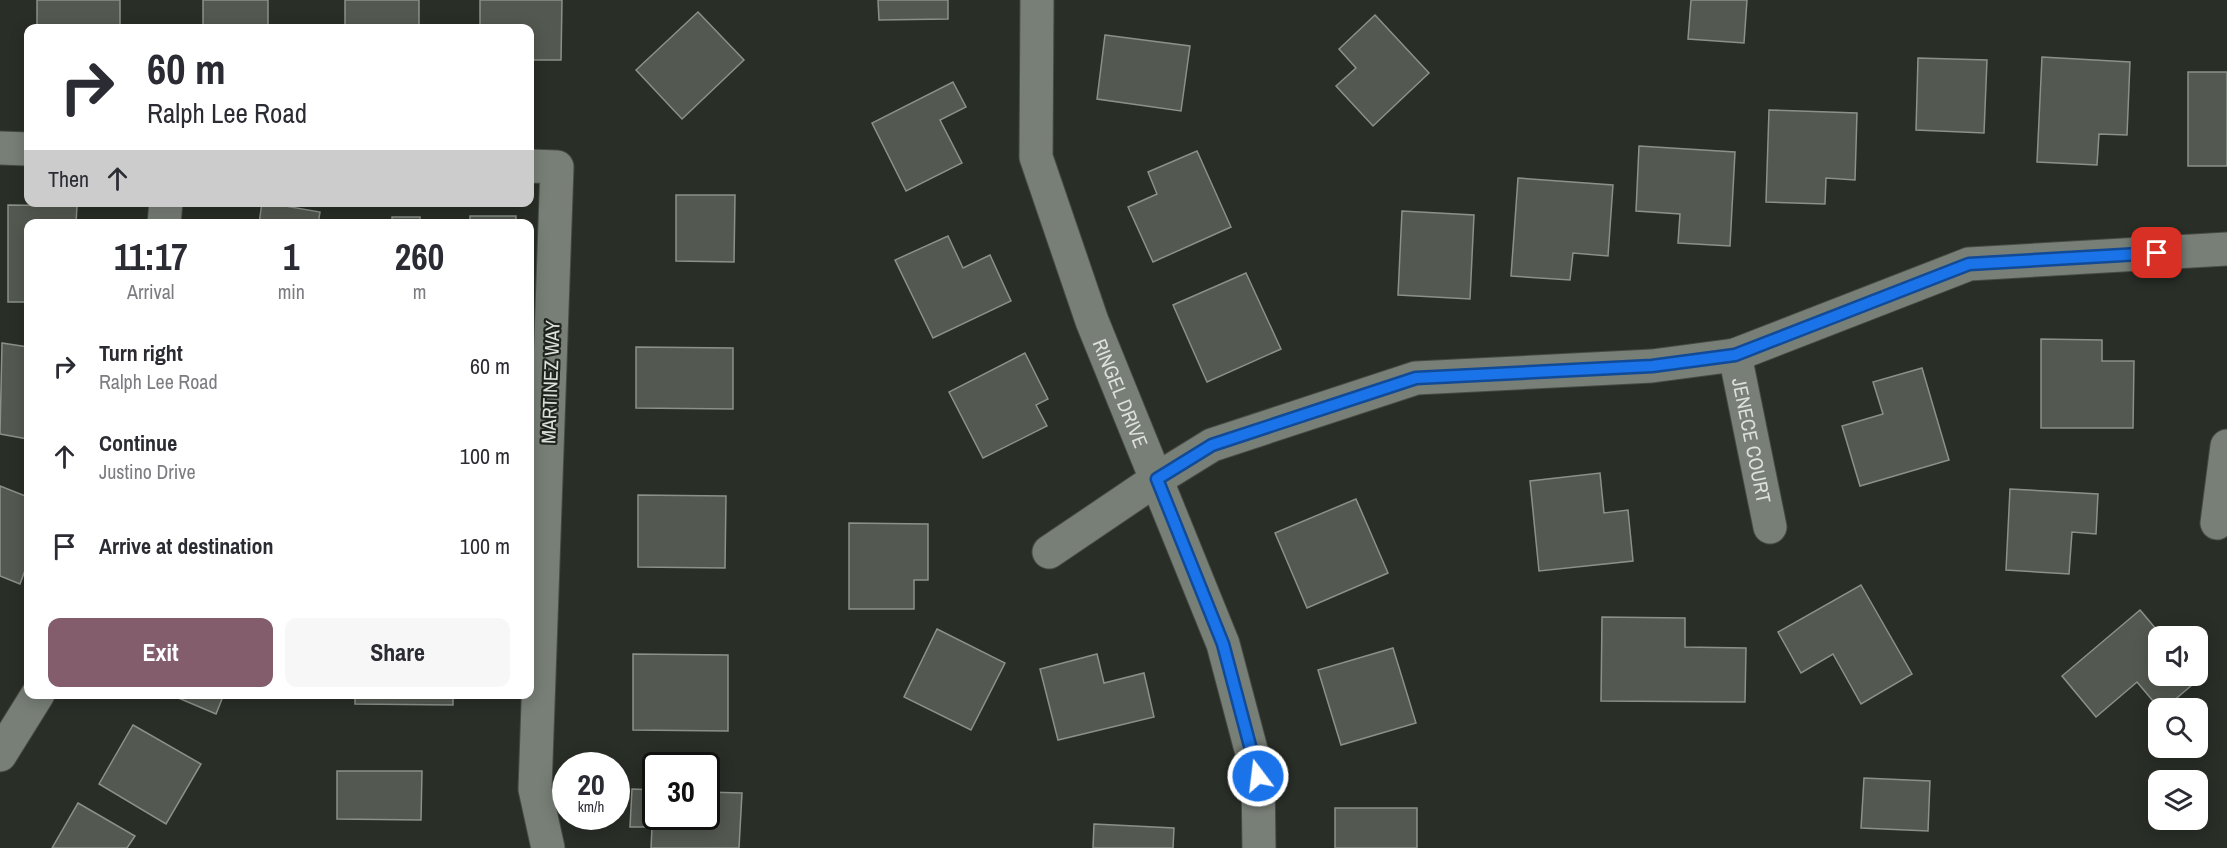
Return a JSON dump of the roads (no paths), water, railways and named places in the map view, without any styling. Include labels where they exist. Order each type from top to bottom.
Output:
[{"type":"street","name":"RINGEL DRIVE","points":[[1037,0],[1036,157],[1092,321],[1223,644],[1258,776],[1258,848]]},
{"type":"street","points":[[0,148],[24,149]]},
{"type":"street","name":"MARTINEZ WAY","points":[[543,166],[535,789],[548,848]]},
{"type":"street","points":[[1049,552],[1212,445],[1416,378],[1652,366],[1735,355],[1969,264],[2227,249]]},
{"type":"street","name":"JENECE COURT","points":[[1735,355],[1770,527]]},
{"type":"street","points":[[2217,523],[2227,446]]},
{"type":"street","points":[[0,755],[35,699]]}]
